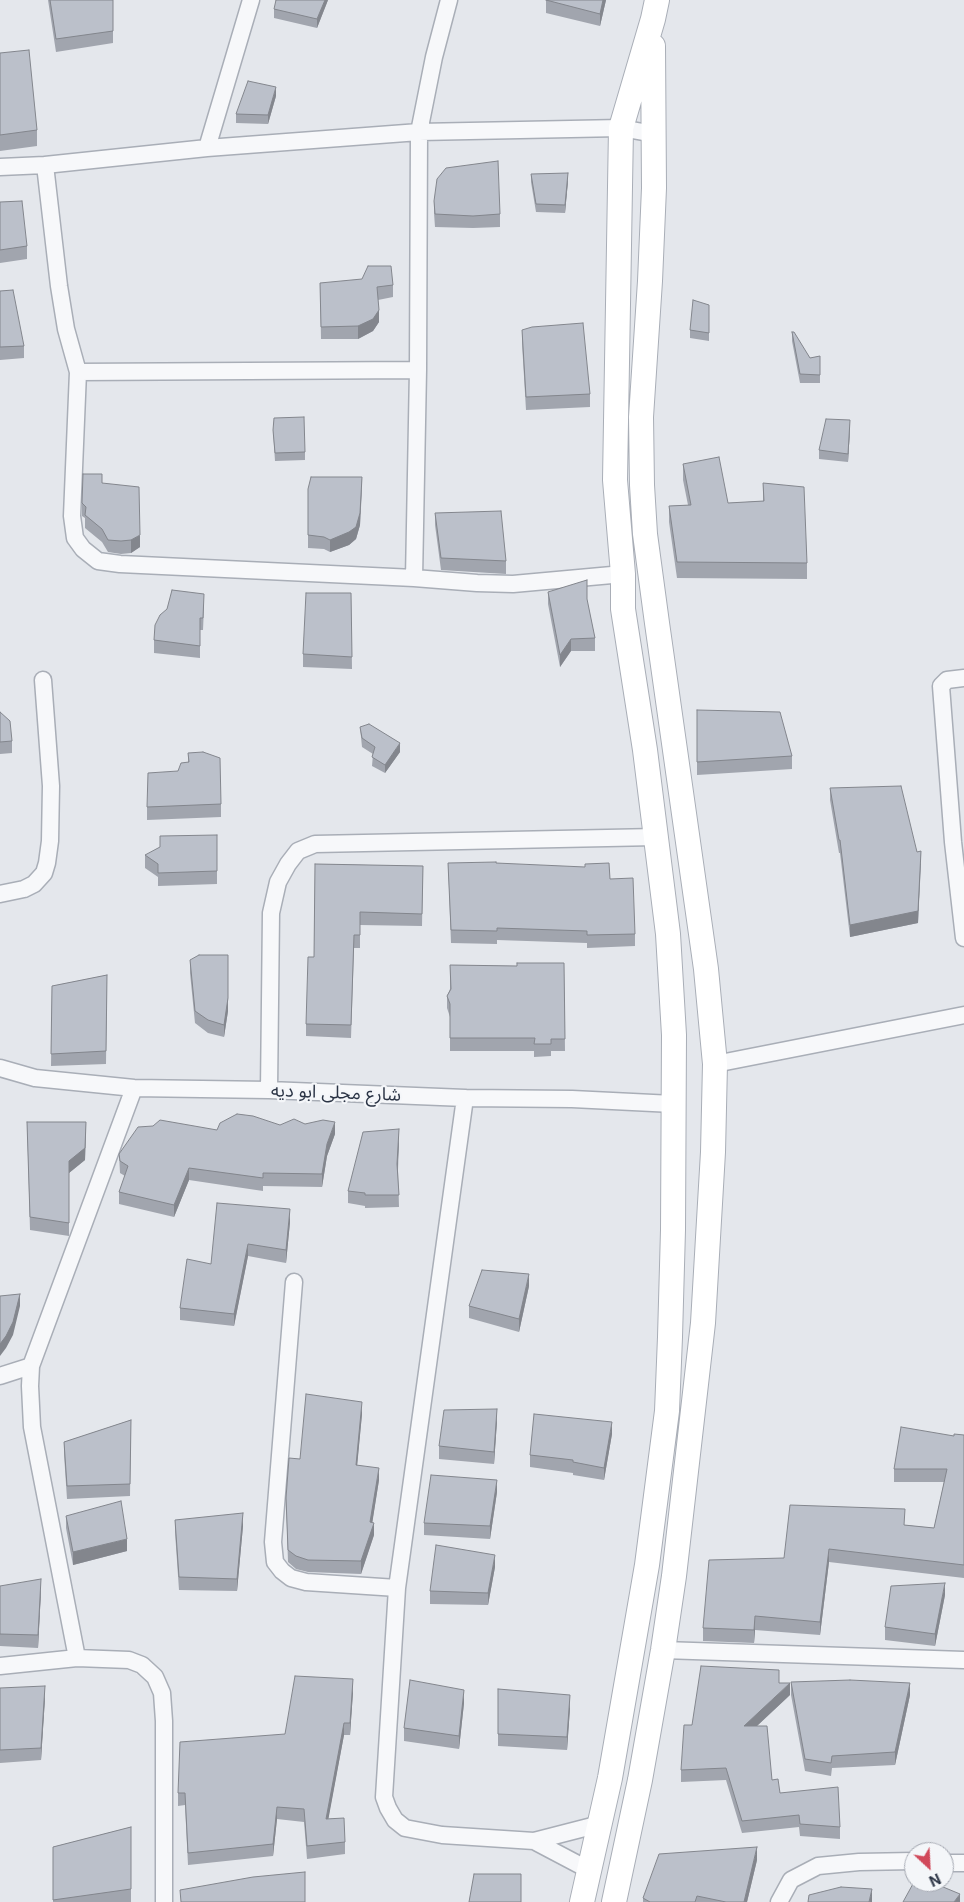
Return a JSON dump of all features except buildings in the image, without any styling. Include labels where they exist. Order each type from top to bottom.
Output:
[{"type":"main road","points":[[582,1902],[612,1769],[642,1593],[666,1411],[670,1337],[673,1230],[674,1035],[668,934],[645,750],[623,609],[623,574],[615,480],[621,128],[655,10]]},
{"type":"main road","points":[[614,1902],[630,1835],[663,1650],[686,1483],[704,1305],[713,1152],[715,1064],[706,969],[657,623],[645,534],[642,495],[641,417],[652,232],[655,10]]},
{"type":"main road","points":[[658,1481],[686,1483]]},
{"type":"street","points":[[206,148],[251,0]]},
{"type":"street","points":[[414,578],[418,370],[419,132],[434,57],[449,0]]},
{"type":"street","points":[[0,167],[45,165],[206,148],[419,132],[621,128],[654,134]]},
{"type":"street","points":[[45,165],[54,250],[66,329],[78,372],[72,516],[74,538],[83,549],[98,561],[120,564],[513,584],[623,574]]},
{"type":"street","points":[[78,372],[418,370]]},
{"type":"street","points":[[964,678],[947,680],[941,686],[964,938]]},
{"type":"street","points":[[0,894],[24,890],[34,884],[44,873],[47,863],[50,841],[51,786],[43,680]]},
{"type":"street","points":[[270,1090],[271,912],[278,882],[298,851],[316,844],[656,836]]},
{"type":"street","points":[[715,1064],[964,1015]]},
{"type":"street","name":"شارع مجلى ابو ديه","points":[[0,1068],[35,1078],[134,1088],[270,1090],[465,1098],[572,1098],[673,1104]]},
{"type":"street","points":[[78,1658],[32,1428],[31,1366],[134,1088]]},
{"type":"street","points":[[465,1098],[397,1588],[384,1797],[395,1820],[405,1828],[442,1835],[534,1841],[600,1824]]},
{"type":"street","points":[[294,1282],[273,1542],[276,1562],[282,1571],[292,1578],[306,1582],[397,1588]]},
{"type":"street","points":[[0,1376],[31,1366]]},
{"type":"street","points":[[663,1650],[964,1660]]},
{"type":"street","points":[[0,1666],[78,1658],[129,1660],[142,1665],[155,1677],[162,1693],[165,1826],[164,1902]]},
{"type":"street","points":[[534,1841],[589,1870]]},
{"type":"street","points":[[779,1902],[791,1880],[818,1866],[858,1862],[904,1861]]}]
